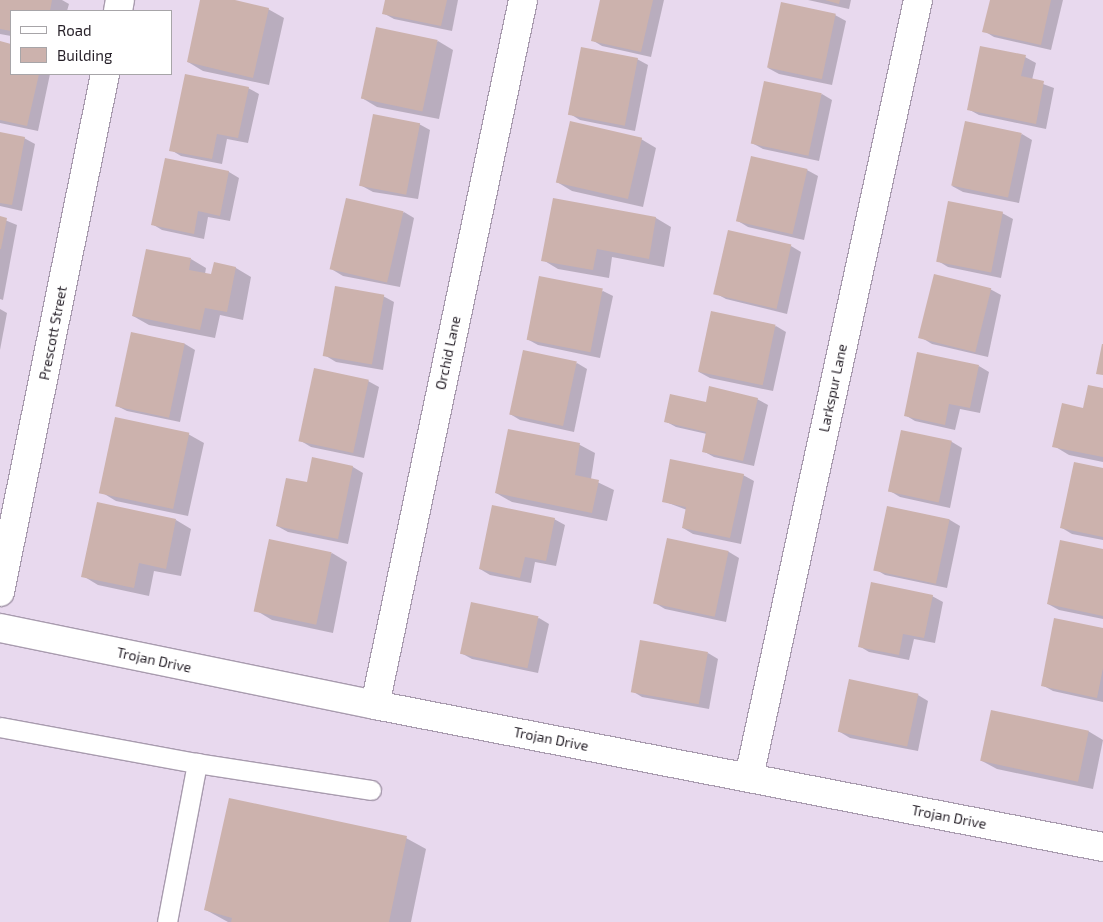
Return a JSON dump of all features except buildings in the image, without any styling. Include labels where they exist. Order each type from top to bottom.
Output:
[{"type":"street","name":"Orchid Lane","points":[[376,706],[523,0]]},
{"type":"street","name":"Larkspur Lane","points":[[749,777],[918,0]]},
{"type":"street","name":"Prescott Street","points":[[0,592],[105,75]]},
{"type":"street","name":"Trojan Drive","points":[[0,628],[376,706],[1103,847]]},
{"type":"lane","points":[[0,727],[197,763],[371,790]]},
{"type":"lane","points":[[167,922],[197,763]]}]
